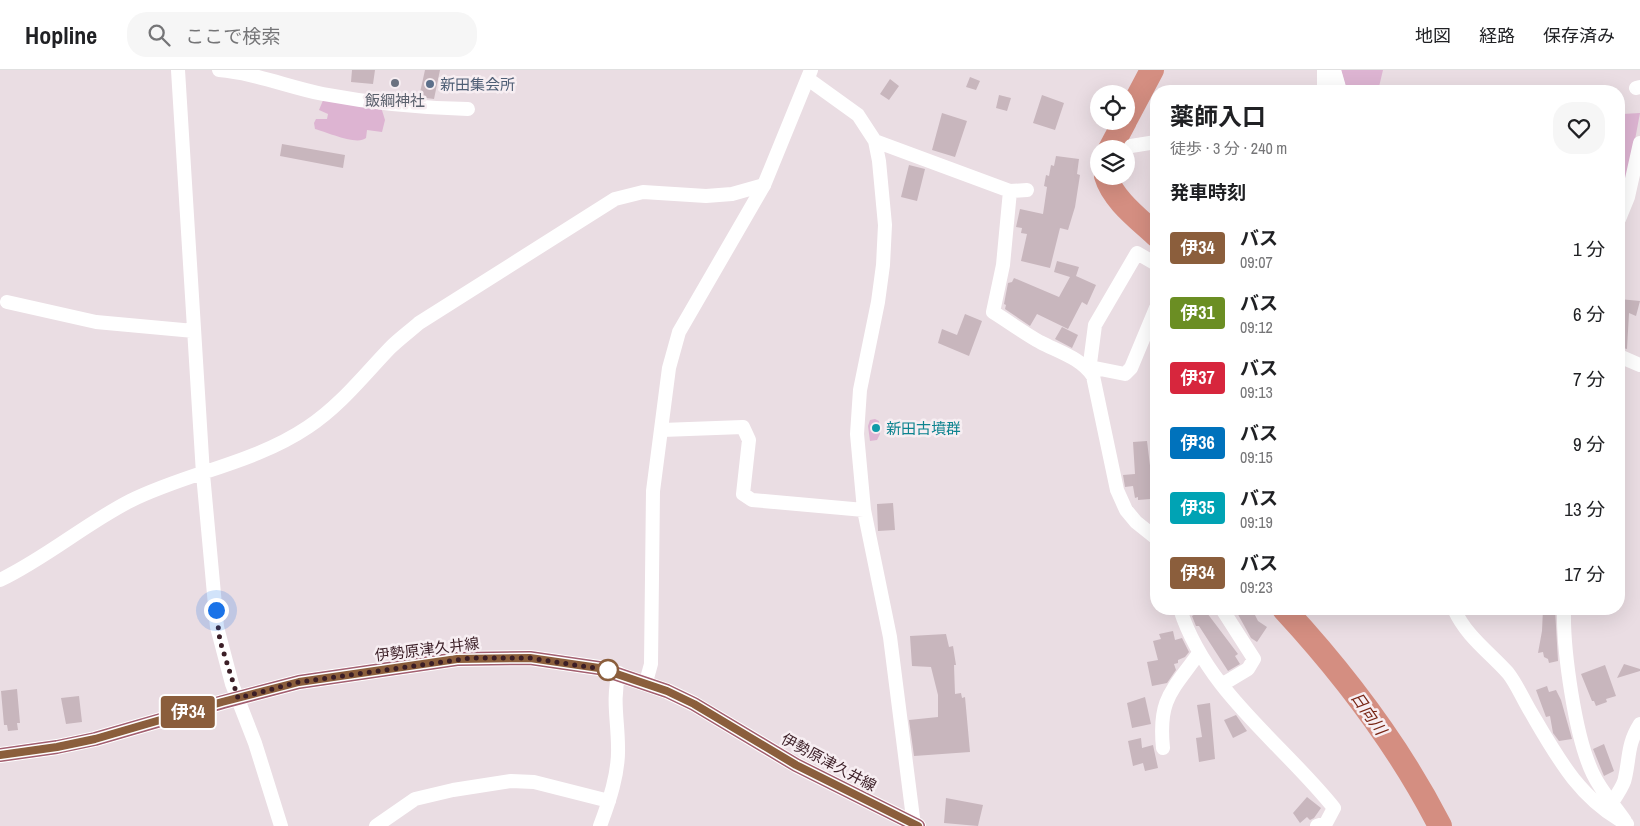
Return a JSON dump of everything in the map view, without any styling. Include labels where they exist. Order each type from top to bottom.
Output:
[{"type":"main road","name":"伊勢原津久井線","points":[[0,755],[57,747],[95,739],[299,682],[482,658],[544,659],[576,663],[619,673],[646,682],[694,704],[796,765],[915,825]]},
{"type":"street","points":[[178,70],[202,474],[218,627],[232,684],[255,743],[281,826]]},
{"type":"street","points":[[219,70],[241,72],[323,94],[421,108],[468,109]]},
{"type":"street","points":[[1324,70],[1324,85]]},
{"type":"street","points":[[1334,70],[1338,85]]},
{"type":"street","points":[[646,682],[651,664],[654,491],[669,368],[679,332],[764,186],[810,75],[858,115],[875,141],[879,161],[884,225],[878,302],[857,412],[864,510],[890,637],[915,825]]},
{"type":"street","points":[[875,141],[1010,191],[1027,190]]},
{"type":"street","points":[[1625,204],[1640,142]]},
{"type":"street","points":[[1135,146],[1150,143]]},
{"type":"street","points":[[0,580],[28,566],[130,501],[255,456],[308,427],[325,414],[391,346],[419,323],[615,199],[643,192],[706,196],[732,194],[764,186]]},
{"type":"street","points":[[1010,191],[1003,265],[993,312],[1040,342],[1082,363],[1089,369],[1093,376],[1117,490],[1126,510],[1136,522],[1150,533]]},
{"type":"street","points":[[1089,369],[1095,325],[1137,253],[1150,261]]},
{"type":"street","points":[[7,302],[96,322],[194,332]]},
{"type":"street","points":[[1089,369],[1125,374],[1131,368],[1150,322]]},
{"type":"street","points":[[1625,359],[1640,365]]},
{"type":"street","points":[[662,430],[743,427],[748,440],[743,494],[752,500],[864,510]]},
{"type":"street","points":[[1183,615],[1199,652],[1249,718],[1334,808],[1326,823],[1318,826]]},
{"type":"street","points":[[1223,684],[1248,669],[1254,659],[1226,615]]},
{"type":"street","points":[[1457,615],[1461,624],[1488,655],[1508,673],[1567,774],[1606,812],[1627,825]]},
{"type":"street","points":[[1564,615],[1567,660],[1582,744],[1593,774],[1627,825]]},
{"type":"street","points":[[1163,748],[1161,725],[1165,702],[1199,652]]},
{"type":"street","points":[[600,826],[609,801],[619,748],[614,709],[615,688],[619,673]]},
{"type":"street","points":[[1612,803],[1625,779],[1626,759],[1633,736],[1640,724]]},
{"type":"street","points":[[376,826],[415,800],[453,790],[512,781],[534,782],[609,801]]},
{"type":"shaded area","points":[[1341,70],[1383,70],[1379,85],[1345,85]]},
{"type":"shaded area","points":[[324,98],[381,107],[385,120],[382,132],[367,130],[366,138],[356,140],[342,138],[315,129],[314,123],[316,119],[327,119],[328,114],[319,110]]},
{"type":"shaded area","points":[[1640,113],[1625,193],[1625,114]]},
{"type":"shaded area","points":[[875,419],[879,421],[880,434],[877,440],[870,441],[868,426],[870,420]]},
{"type":"building","points":[[352,70],[375,70],[373,84],[351,82]]},
{"type":"building","name":"新田集会所","points":[[425,70],[440,70],[434,99],[419,97]]},
{"type":"building","points":[[970,77],[980,81],[976,90],[966,87]]},
{"type":"building","points":[[890,79],[899,86],[889,100],[880,94]]},
{"type":"building","points":[[999,95],[1011,98],[1007,111],[996,108]]},
{"type":"building","points":[[1042,95],[1064,103],[1055,130],[1033,123]]},
{"type":"building","points":[[942,113],[967,121],[955,157],[932,150]]},
{"type":"building","points":[[282,144],[345,155],[343,168],[280,156]]},
{"type":"building","points":[[1056,156],[1079,159],[1077,174],[1080,175],[1075,207],[1068,230],[1060,228],[1050,268],[1021,261],[1027,234],[1021,233],[1022,228],[1016,227],[1020,209],[1043,214],[1047,187],[1044,186],[1046,175],[1049,176],[1051,165],[1054,166]]},
{"type":"building","points":[[909,165],[925,169],[917,201],[901,197]]},
{"type":"building","points":[[1057,261],[1079,267],[1076,276],[1096,285],[1087,305],[1082,302],[1068,329],[1037,314],[1030,326],[1005,309],[1006,305],[1004,304],[1008,283],[1012,282],[1014,278],[1059,297],[1070,277],[1054,272]]},
{"type":"building","points":[[1625,300],[1640,301],[1636,316],[1629,313],[1627,349],[1625,348]]},
{"type":"building","points":[[965,314],[982,321],[969,356],[938,343],[942,329],[957,335]]},
{"type":"building","points":[[1062,327],[1078,335],[1072,348],[1055,339]]},
{"type":"building","points":[[1147,441],[1150,466],[1150,499],[1138,500],[1138,497],[1135,498],[1133,486],[1125,487],[1123,475],[1135,474],[1133,442]]},
{"type":"building","points":[[893,503],[895,530],[878,531],[877,504]]},
{"type":"building","points":[[1209,615],[1238,654],[1235,656],[1240,664],[1228,671],[1199,626],[1196,626],[1192,616]]},
{"type":"building","points":[[1238,615],[1255,615],[1258,621],[1267,627],[1257,642],[1251,638]]},
{"type":"building","points":[[1543,615],[1555,615],[1558,661],[1549,663],[1548,659],[1544,657],[1543,652],[1538,653]]},
{"type":"building","points":[[1173,631],[1175,640],[1182,638],[1189,652],[1185,657],[1178,660],[1178,663],[1174,664],[1176,670],[1167,683],[1152,686],[1147,662],[1158,660],[1153,641],[1161,639],[1159,634]]},
{"type":"building","points":[[946,634],[949,647],[953,646],[956,665],[954,665],[955,694],[961,693],[962,698],[965,697],[970,752],[914,756],[909,720],[938,717],[938,695],[931,667],[912,666],[910,636]]},
{"type":"building","points":[[1624,664],[1640,669],[1640,671],[1617,678]]},
{"type":"building","points":[[1605,665],[1616,696],[1606,699],[1607,702],[1596,706],[1581,674]]},
{"type":"building","points":[[1547,686],[1549,692],[1556,690],[1561,700],[1572,739],[1559,741],[1553,733],[1550,716],[1546,717],[1536,690]]},
{"type":"building","points":[[17,689],[20,723],[17,723],[18,730],[8,731],[7,725],[4,725],[1,691]]},
{"type":"building","points":[[79,696],[82,722],[66,724],[61,698]]},
{"type":"building","points":[[1145,697],[1151,724],[1132,728],[1127,703]]},
{"type":"building","points":[[1210,703],[1215,759],[1199,762],[1196,738],[1202,737],[1197,705]]},
{"type":"building","points":[[1236,715],[1247,731],[1233,738],[1224,720]]},
{"type":"building","points":[[1141,738],[1142,748],[1153,745],[1158,768],[1145,771],[1143,763],[1133,766],[1128,741]]},
{"type":"building","points":[[1604,744],[1614,771],[1604,776],[1593,749]]},
{"type":"building","points":[[1307,797],[1321,808],[1314,818],[1310,820],[1307,817],[1300,823],[1293,813]]},
{"type":"building","points":[[946,798],[983,805],[978,826],[944,823]]},
{"type":"waterway","name":"日向川","points":[[1135,102],[1152,70]]},
{"type":"waterway","name":"日向川","points":[[1115,140],[1120,130]]},
{"type":"waterway","name":"日向川","points":[[1109,185],[1120,201],[1150,230]]},
{"type":"waterway","name":"日向川","points":[[1290,615],[1370,712],[1407,768],[1440,826]]},
{"type":"bus line","name":"伊34","points":[[0,755],[57,747],[95,739],[299,682],[457,659],[513,657],[544,659],[576,663],[619,673],[667,691],[694,704],[796,765],[918,826]]},
{"type":"place","name":"飯綱神社","points":[[395,83]]},
{"type":"place","name":"新田集会所","points":[[430,84]]},
{"type":"place","name":"新田古墳群","points":[[876,428]]},
{"type":"route","points":[[216,610],[220,641],[232,684],[238,698],[299,682],[470,658],[513,657],[544,659],[608,670]]}]
